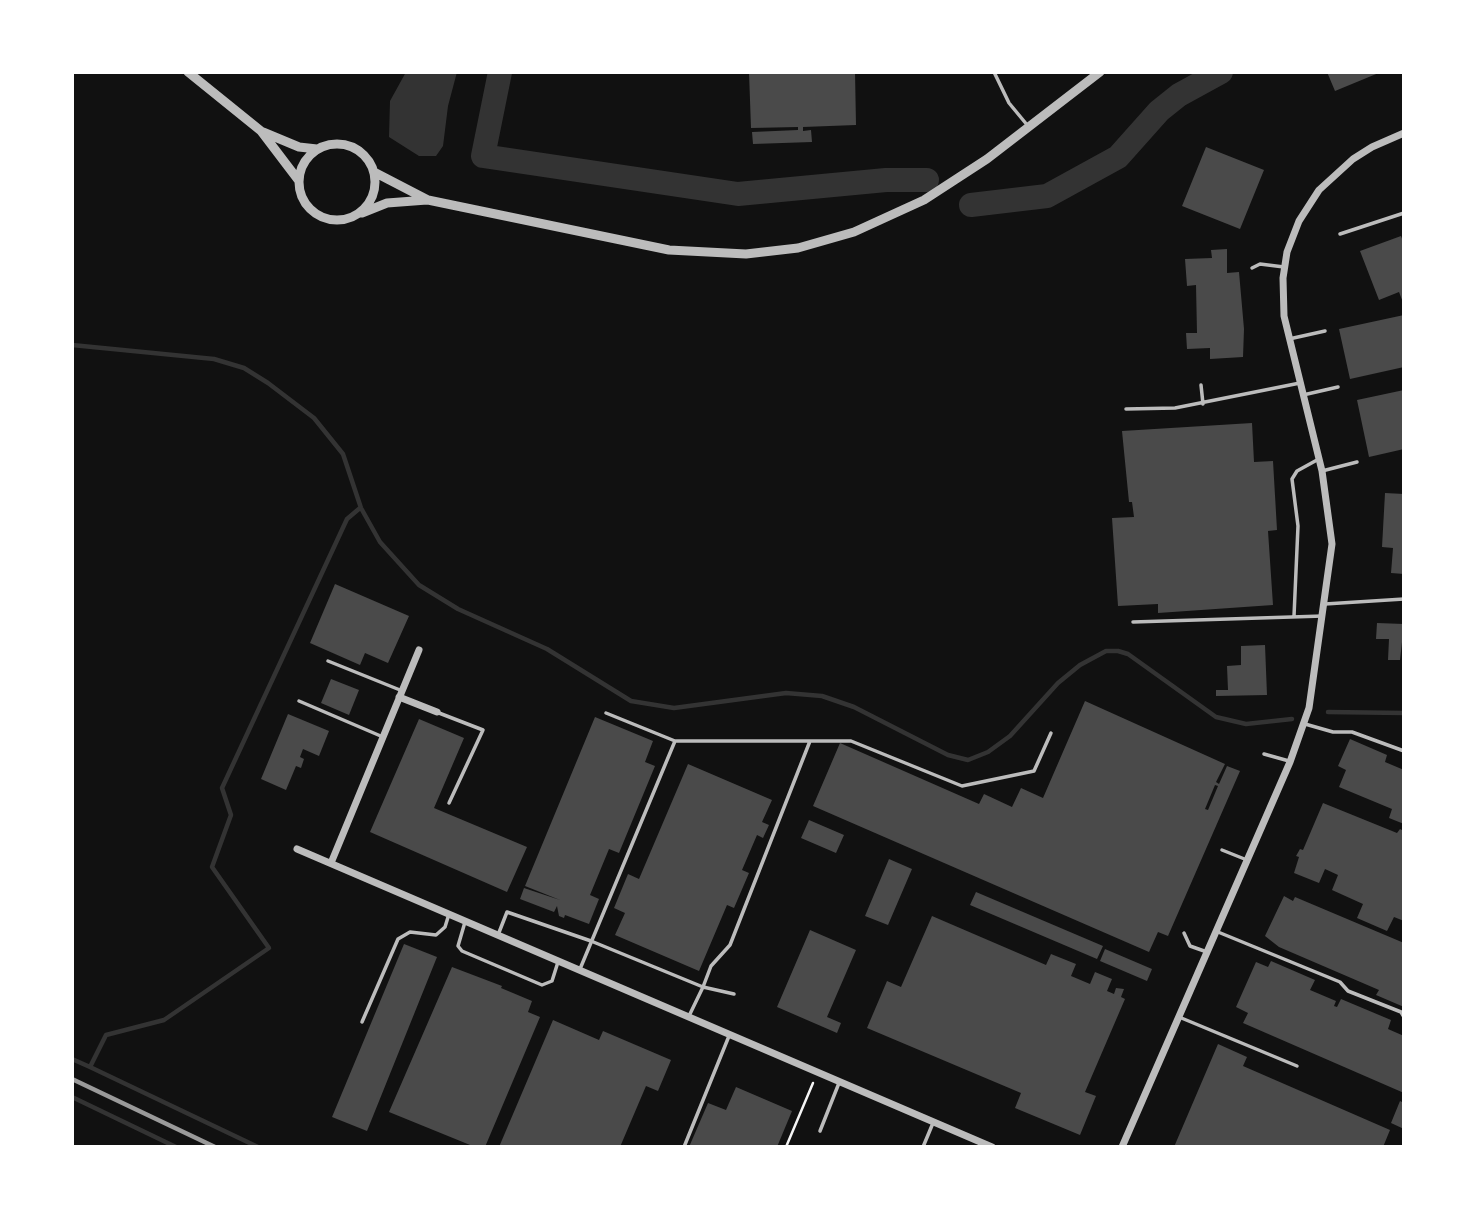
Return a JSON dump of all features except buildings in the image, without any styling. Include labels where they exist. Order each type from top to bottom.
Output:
[{"type":"street","points":[[188,72],[261,131],[299,181],[304,201],[318,216],[343,220],[387,203],[428,200]]},
{"type":"street","points":[[374,172],[428,200],[669,250],[746,254],[798,247],[854,232],[924,200],[987,159],[1100,72]]},
{"type":"street","points":[[261,131],[299,146],[317,149],[342,144],[354,148],[369,162],[374,172],[372,197],[355,216]]},
{"type":"street","points":[[1122,1147],[1305,724],[1332,544],[1322,471],[1284,316],[1284,267],[1299,221],[1319,190],[1353,159],[1404,133]]},
{"type":"street","points":[[299,181],[308,158],[317,149]]},
{"type":"street","points":[[331,863],[419,650]]},
{"type":"street","points":[[401,694],[437,712]]},
{"type":"street","points":[[297,849],[992,1147]]},
{"type":"lane","points":[[994,72],[1009,103],[1029,127]]},
{"type":"lane","points":[[1340,234],[1404,213]]},
{"type":"lane","points":[[1252,268],[1260,264],[1284,267]]},
{"type":"lane","points":[[1288,339],[1325,331]]},
{"type":"lane","points":[[1126,409],[1175,408],[1203,404],[1300,383]]},
{"type":"lane","points":[[1201,385],[1203,404]]},
{"type":"lane","points":[[1303,395],[1338,387]]},
{"type":"lane","points":[[1294,616],[1298,526],[1292,479],[1307,463],[1319,460]]},
{"type":"lane","points":[[1322,471],[1357,462]]},
{"type":"lane","points":[[1325,604],[1404,599]]},
{"type":"lane","points":[[1133,622],[1323,616]]},
{"type":"lane","points":[[328,661],[401,694]]},
{"type":"lane","points":[[299,701],[383,737]]},
{"type":"lane","points":[[437,712],[483,730],[449,803]]},
{"type":"lane","points":[[606,713],[675,741],[851,741],[962,786],[1034,771],[1051,733]]},
{"type":"lane","points":[[1305,724],[1334,732],[1352,732],[1404,751]]},
{"type":"lane","points":[[579,971],[675,741]]},
{"type":"lane","points":[[689,1018],[711,965],[730,945],[810,741]]},
{"type":"lane","points":[[1264,754],[1290,762]]},
{"type":"lane","points":[[1222,850],[1247,860]]},
{"type":"lane","points":[[498,935],[507,912],[591,941],[703,987],[734,994]]},
{"type":"lane","points":[[362,1022],[398,939],[411,932],[436,934],[445,927],[449,914]]},
{"type":"lane","points":[[466,922],[458,946],[462,951],[542,985],[552,981],[558,962]]},
{"type":"lane","points":[[1216,931],[1340,982],[1348,991],[1401,1012],[1404,1017]]},
{"type":"lane","points":[[1184,933],[1190,946],[1207,952]]},
{"type":"lane","points":[[1179,1017],[1297,1066]]},
{"type":"lane","points":[[684,1147],[729,1035]]},
{"type":"lane","points":[[820,1131],[839,1083]]},
{"type":"lane","points":[[923,1147],[933,1122]]},
{"type":"path","points":[[786,1147],[817,1073]]},
{"type":"shaded area","points":[[406,72],[457,72],[448,106],[443,146],[436,156],[419,156],[389,137],[390,101]]},
{"type":"waterway","points":[[500,72],[483,156],[738,194],[886,180],[927,180]]},
{"type":"waterway","points":[[971,205],[1047,196],[1118,157],[1159,111],[1179,95],[1221,72]]},
{"type":"waterway","points":[[72,345],[214,359],[244,368],[268,383],[314,418],[343,454],[361,508],[380,542],[419,585],[458,609],[547,649],[631,701],[674,708],[786,693],[822,696],[854,707],[948,755],[968,760],[988,752],[1010,736],[1058,683],[1080,665],[1106,651],[1118,651],[1128,654],[1216,717],[1246,724],[1292,719]]},
{"type":"waterway","points":[[258,1147],[90,1067],[106,1035],[164,1020],[269,948],[212,867],[231,815],[222,788],[347,519],[360,508]]},
{"type":"waterway","points":[[1328,712],[1404,713]]},
{"type":"waterway","points":[[72,1059],[90,1067]]},
{"type":"waterway","points":[[72,1097],[176,1147]]},
{"type":"railway","points":[[72,1079],[215,1147]]}]
